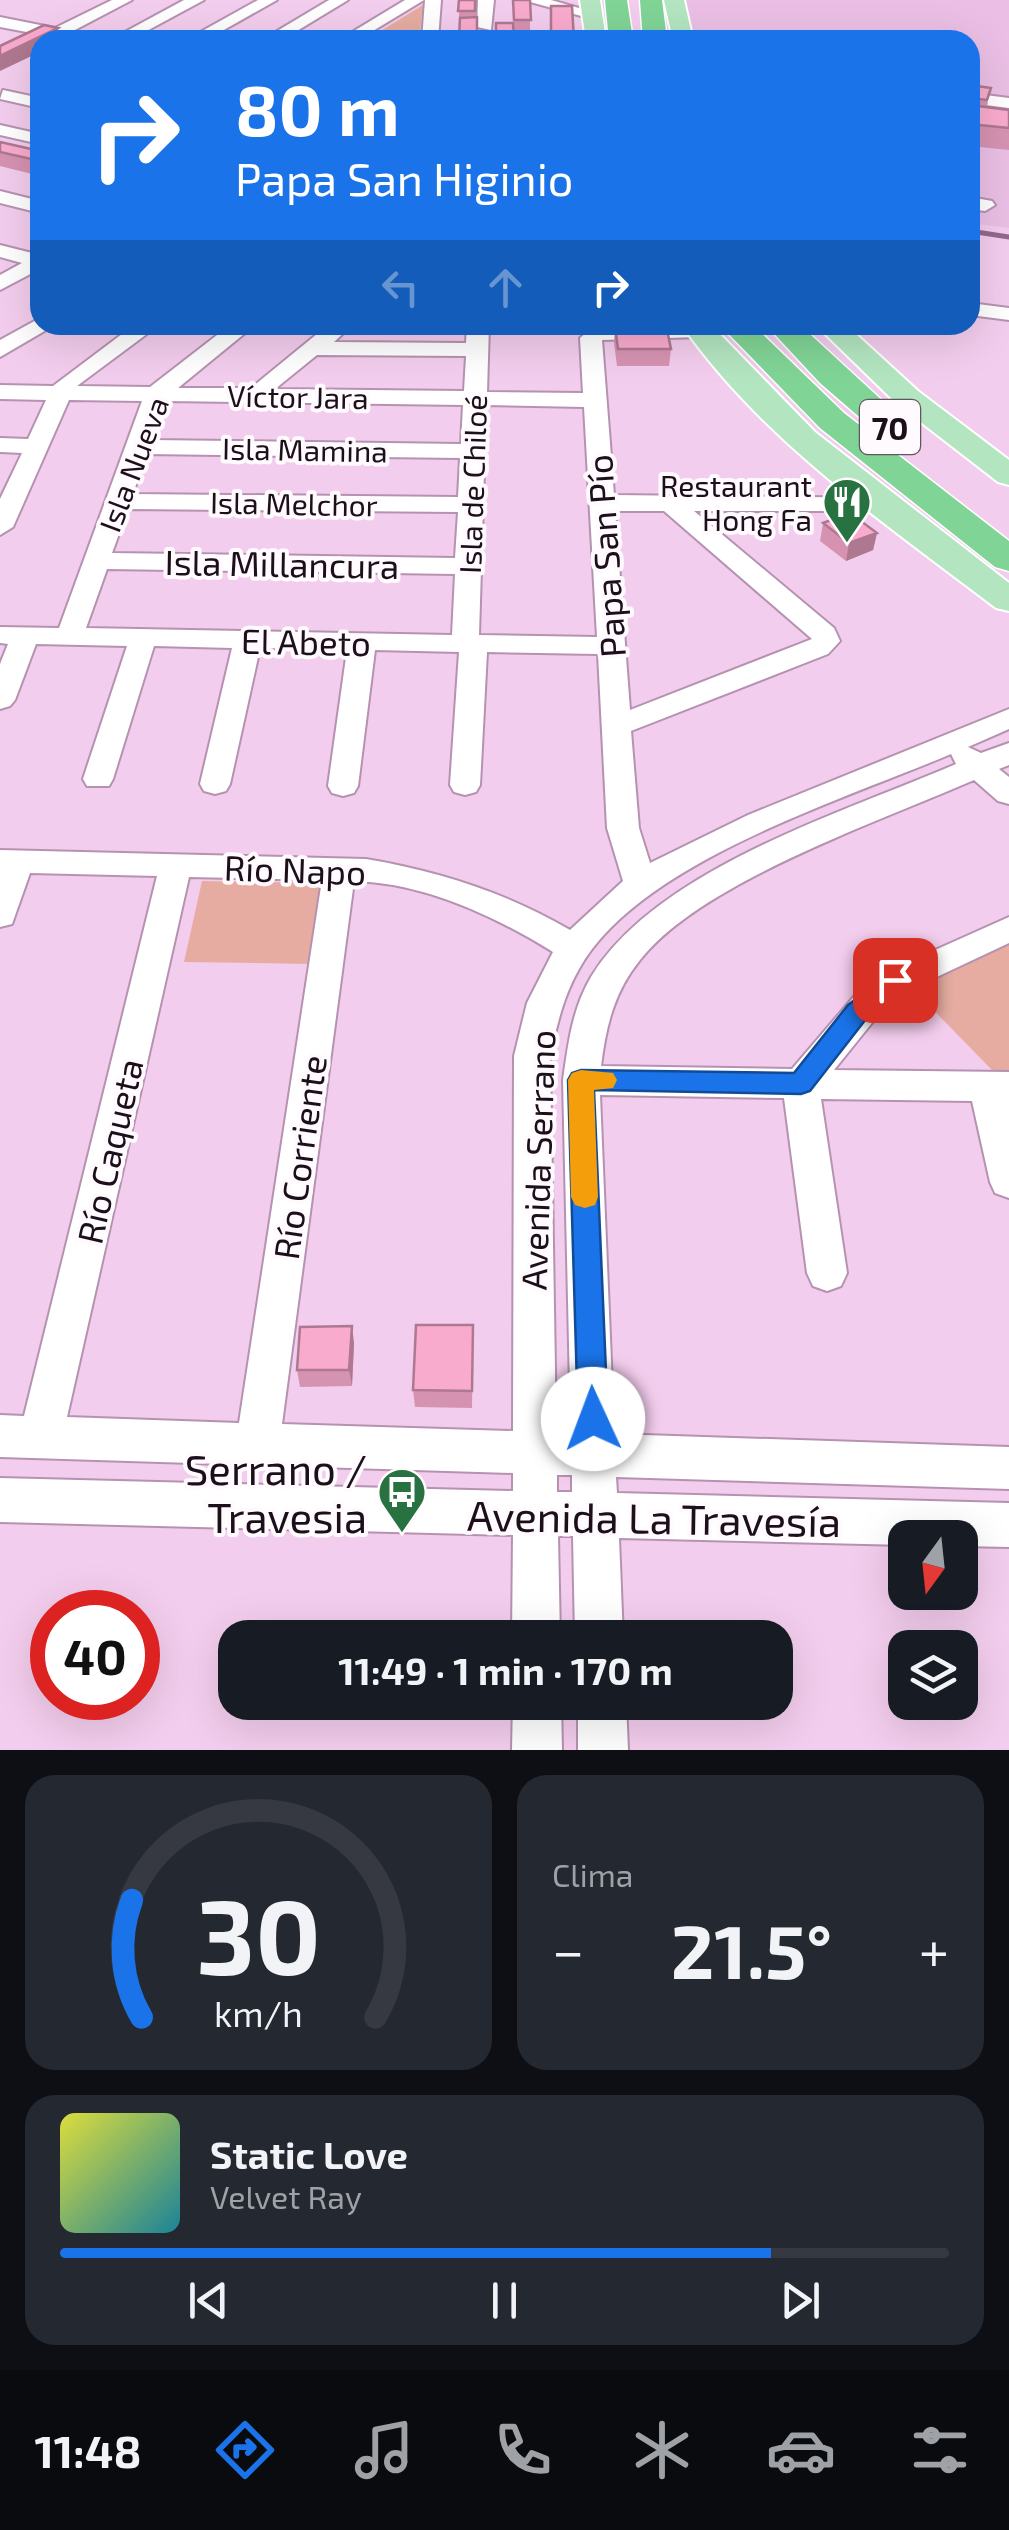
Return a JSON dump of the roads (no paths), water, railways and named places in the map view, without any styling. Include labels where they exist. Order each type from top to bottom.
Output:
[{"type":"highway","points":[[616,0],[618,30]]},
{"type":"highway","points":[[651,0],[654,30]]},
{"type":"highway","points":[[586,6],[611,30]]},
{"type":"highway","name":"70","points":[[746,335],[836,424],[1009,561]]},
{"type":"highway","name":"70","points":[[793,335],[894,431],[1009,518]]},
{"type":"highway","points":[[733,370],[912,508],[1009,561]]},
{"type":"main road","points":[[674,0],[678,30]]},
{"type":"main road","points":[[586,6],[593,30]]},
{"type":"main road","points":[[705,335],[733,370],[802,439],[1009,600]]},
{"type":"main road","points":[[841,335],[907,397],[1009,475]]},
{"type":"street","points":[[63,30],[124,0]]},
{"type":"street","points":[[138,30],[196,0]]},
{"type":"street","points":[[213,30],[269,0]]},
{"type":"street","points":[[288,30],[340,0]]},
{"type":"street","points":[[364,30],[416,0]]},
{"type":"street","points":[[431,30],[433,0]]},
{"type":"street","points":[[484,27],[486,0]]},
{"type":"street","points":[[531,0],[586,6]]},
{"type":"street","points":[[5,15],[48,30]]},
{"type":"street","points":[[2,95],[30,101]]},
{"type":"street","points":[[980,99],[1009,103]]},
{"type":"street","points":[[0,130],[30,137]]},
{"type":"street","points":[[0,184],[30,191]]},
{"type":"street","points":[[0,197],[30,204]]},
{"type":"street","points":[[0,250],[30,258]]},
{"type":"street","points":[[0,284],[30,266]]},
{"type":"street","points":[[980,310],[1009,314]]},
{"type":"street","points":[[0,350],[30,330]]},
{"type":"street","points":[[0,527],[6,501],[59,393],[73,377],[134,335]]},
{"type":"street","name":"Isla Nueva","points":[[70,637],[156,394],[231,335]]},
{"type":"street","points":[[260,396],[268,383],[328,335]]},
{"type":"street","name":"Papa San Pío","points":[[593,335],[624,828],[640,883]]},
{"type":"street","points":[[312,348],[477,338]]},
{"type":"street","name":"Isla de Chiloé","points":[[465,785],[477,338]]},
{"type":"street","name":"Víctor Jara","points":[[0,392],[596,400]]},
{"type":"street","points":[[0,445],[36,446]]},
{"type":"street","name":"Isla Mamina","points":[[137,447],[473,451]]},
{"type":"street","name":"Isla Melchor","points":[[117,501],[471,505]]},
{"type":"street","points":[[602,503],[879,502]]},
{"type":"street","points":[[616,726],[818,648],[826,641],[824,634],[670,503]]},
{"type":"street","name":"Isla Millancura","points":[[96,561],[468,566]]},
{"type":"street","points":[[0,700],[12,636]]},
{"type":"street","name":"El Abeto","points":[[12,636],[611,646]]},
{"type":"street","points":[[98,780],[143,638]]},
{"type":"street","points":[[216,784],[248,640]]},
{"type":"street","points":[[343,786],[362,642]]},
{"type":"street","name":"Avenida Serrano","points":[[599,1620],[581,1080],[584,1035],[600,990],[626,951],[660,918],[737,871],[979,754],[1009,718]]},
{"type":"street","points":[[979,754],[1009,794]]},
{"type":"street","name":"Avenida Serrano","points":[[536,1620],[532,1056],[542,1008],[573,948],[615,902],[698,848],[979,754]]},
{"type":"street","points":[[0,915],[9,862]]},
{"type":"street","name":"Río Napo","points":[[9,862],[340,868],[392,874],[448,888],[535,924],[573,948]]},
{"type":"street","name":"Río Caqueta","points":[[20,1437],[176,865]]},
{"type":"street","name":"Río Corriente","points":[[257,1445],[340,868]]},
{"type":"street","points":[[826,1273],[801,1084],[880,989],[1009,928]]},
{"type":"street","points":[[581,1080],[998,1087],[1009,1182]]},
{"type":"street","name":"Avenida La Travesía","points":[[20,1437],[1009,1468]]},
{"type":"street","name":"Avenida La Travesía","points":[[0,1500],[596,1518],[1009,1525]]},
{"type":"street","points":[[537,1720],[537,1750]]},
{"type":"street","points":[[603,1720],[604,1750]]},
{"type":"waterway","points":[[980,233],[1009,237]]},
{"type":"place","name":"Restaurant Hong Fa","points":[[847,544]]},
{"type":"place","name":"Serrano / Travesia","points":[[402,1534]]}]
